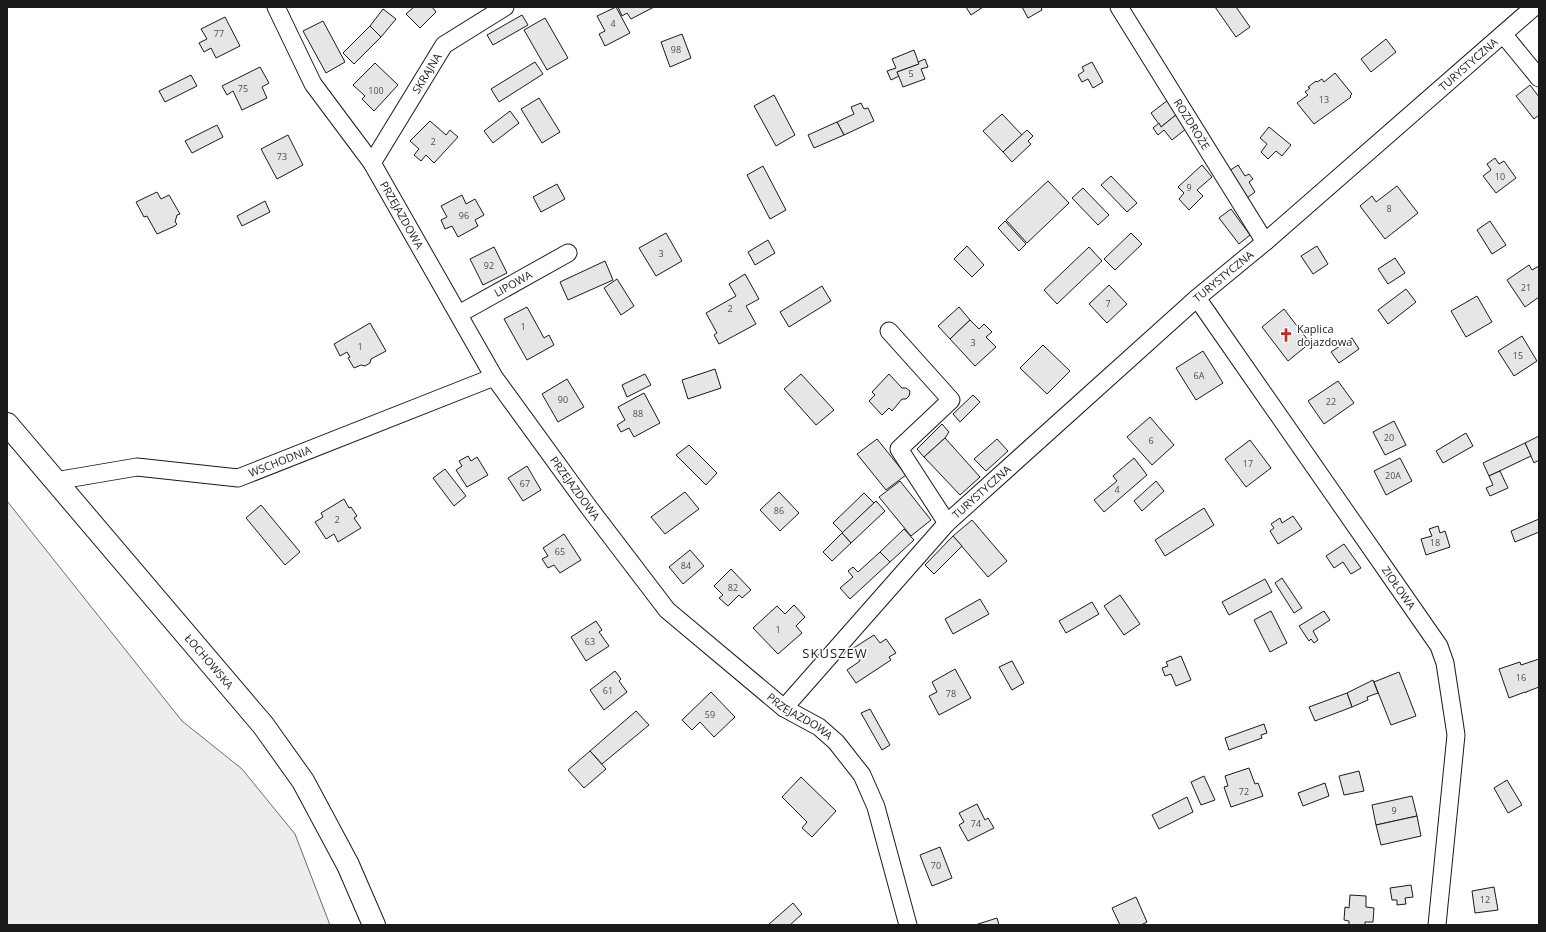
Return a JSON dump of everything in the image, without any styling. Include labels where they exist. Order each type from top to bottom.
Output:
[{"type":"main road","name":"ŁOCHOWSKA","points":[[7,424],[263,725],[299,775],[348,865],[374,925]]},
{"type":"street","name":"PRZEJAZDOWA","points":[[276,7],[313,84],[372,163],[494,377],[590,509],[667,610],[784,708],[819,727],[836,742],[862,775],[876,807],[908,925]]},
{"type":"street","name":"SKRAJNA","points":[[372,163],[444,45],[505,7]]},
{"type":"street","name":"ROZDROŻE","points":[[1119,7],[1265,242]]},
{"type":"street","name":"TURYSTYCZNA","points":[[784,708],[947,523],[1197,298],[1265,242],[1534,7]]},
{"type":"street","points":[[1503,34],[1539,78]]},
{"type":"street","name":"LIPOWA","points":[[459,314],[568,253]]},
{"type":"street","name":"ZIOŁOWA","points":[[1197,298],[1438,646],[1445,663],[1456,735],[1437,925]]},
{"type":"street","name":"TURYSTYCZNA","points":[[889,331],[951,400],[899,448],[947,523]]},
{"type":"street","name":"WSCHODNIA","points":[[56,481],[137,467],[238,478],[494,377]]},
{"type":"shaded area","points":[[7,501],[182,721],[242,769],[295,834],[330,925],[7,925]]},
{"type":"building","points":[[414,7],[432,7],[436,12],[420,28],[406,14]]},
{"type":"building","points":[[616,7],[630,33],[605,46],[599,34],[605,31],[597,16]]},
{"type":"building","points":[[618,7],[654,7],[631,19],[627,13],[622,16]]},
{"type":"building","points":[[966,7],[983,7],[971,15]]},
{"type":"building","points":[[1022,7],[1041,7],[1042,10],[1028,18]]},
{"type":"building","points":[[1215,7],[1236,7],[1250,27],[1236,37]]},
{"type":"building","points":[[383,9],[396,19],[381,37],[370,26]]},
{"type":"building","points":[[522,15],[528,25],[493,45],[487,35]]},
{"type":"building","points":[[225,17],[240,46],[216,58],[211,48],[204,52],[199,43],[207,39],[201,29]]},
{"type":"building","points":[[545,18],[568,58],[547,70],[524,30]]},
{"type":"building","points":[[323,21],[345,62],[326,73],[303,31]]},
{"type":"building","points":[[370,26],[381,37],[354,64],[343,53]]},
{"type":"building","points":[[682,34],[691,58],[670,67],[661,42]]},
{"type":"building","points":[[1386,39],[1396,52],[1371,72],[1361,59]]},
{"type":"building","points":[[914,50],[919,64],[897,72],[899,76],[891,80],[887,71],[896,68],[892,59]]},
{"type":"building","points":[[925,59],[928,67],[921,69],[925,79],[903,87],[897,72],[919,64],[918,62]]},
{"type":"building","points":[[535,62],[543,74],[499,102],[491,89]]},
{"type":"building","points":[[1092,62],[1103,82],[1093,88],[1088,79],[1082,82],[1078,75],[1084,71],[1082,67]]},
{"type":"building","points":[[375,63],[398,85],[374,111],[362,99],[365,96],[353,85]]},
{"type":"building","points":[[260,67],[269,83],[262,87],[267,98],[242,110],[233,91],[227,95],[222,86]]},
{"type":"building","points":[[1335,73],[1352,94],[1350,96],[1351,97],[1314,124],[1297,103],[1308,95],[1305,92],[1310,88],[1308,87],[1316,81],[1317,82],[1322,79],[1324,82]]},
{"type":"building","points":[[191,75],[197,86],[165,102],[159,91]]},
{"type":"building","points":[[1530,85],[1539,97],[1539,115],[1534,119],[1516,96]]},
{"type":"building","points":[[774,95],[795,135],[776,146],[754,106]]},
{"type":"building","points":[[1172,97],[1177,114],[1161,127],[1151,113]]},
{"type":"building","points":[[539,98],[560,132],[542,143],[521,109]]},
{"type":"building","points":[[861,103],[864,109],[868,108],[874,121],[844,135],[837,122],[854,114],[851,107]]},
{"type":"building","points":[[510,111],[519,123],[493,143],[484,131]]},
{"type":"building","points":[[1002,114],[1022,135],[1003,152],[983,131]]},
{"type":"building","points":[[1177,114],[1187,128],[1172,140],[1164,130],[1158,135],[1153,128],[1159,123],[1161,127]]},
{"type":"building","points":[[430,121],[446,135],[450,130],[458,137],[434,163],[426,155],[421,161],[414,155],[419,149],[410,141]]},
{"type":"building","points":[[837,122],[844,135],[814,148],[808,135]]},
{"type":"building","points":[[217,125],[223,137],[192,153],[185,141]]},
{"type":"building","points":[[1269,127],[1291,145],[1282,156],[1276,151],[1268,159],[1261,152],[1267,144],[1260,138]]},
{"type":"building","points":[[1027,130],[1033,136],[1028,141],[1031,144],[1012,162],[1003,152]]},
{"type":"building","points":[[288,135],[303,165],[277,179],[261,149]]},
{"type":"building","points":[[1495,158],[1499,164],[1504,161],[1516,178],[1496,193],[1483,176],[1491,170],[1487,164]]},
{"type":"building","points":[[1202,165],[1212,177],[1197,190],[1203,196],[1189,210],[1179,199],[1184,193],[1178,187]]},
{"type":"building","points":[[1238,165],[1245,176],[1249,174],[1253,179],[1249,182],[1255,192],[1247,198],[1229,171]]},
{"type":"building","points":[[763,166],[786,210],[770,219],[747,175]]},
{"type":"building","points":[[1111,176],[1137,203],[1127,212],[1101,185]]},
{"type":"building","points":[[1048,181],[1069,203],[1027,243],[1006,220]]},
{"type":"building","points":[[557,184],[565,199],[541,212],[533,197]]},
{"type":"building","points":[[1397,186],[1418,213],[1385,239],[1360,206],[1372,196],[1376,202]]},
{"type":"building","points":[[1083,188],[1109,215],[1098,225],[1072,198]]},
{"type":"building","points":[[157,192],[161,199],[169,195],[180,214],[177,215],[175,222],[177,224],[175,226],[157,234],[147,216],[144,217],[136,202]]},
{"type":"building","points":[[462,195],[466,204],[475,199],[484,215],[475,220],[478,226],[458,237],[452,226],[445,229],[441,220],[447,217],[441,206]]},
{"type":"building","points":[[265,201],[270,212],[242,226],[237,216]]},
{"type":"building","points":[[1231,209],[1250,235],[1239,244],[1219,218]]},
{"type":"building","points":[[1005,221],[1026,244],[1019,251],[998,228]]},
{"type":"building","points":[[1490,221],[1506,245],[1492,254],[1477,230]]},
{"type":"building","points":[[666,233],[682,261],[656,276],[639,248]]},
{"type":"building","points":[[1131,233],[1142,244],[1115,270],[1104,259]]},
{"type":"building","points":[[768,240],[775,253],[755,265],[748,252]]},
{"type":"building","points":[[967,246],[984,265],[972,277],[954,259]]},
{"type":"building","points":[[1317,246],[1328,264],[1313,274],[1301,256]]},
{"type":"building","points":[[494,247],[507,273],[483,285],[470,259]]},
{"type":"building","points":[[1089,247],[1102,261],[1057,304],[1044,290]]},
{"type":"building","points":[[1395,258],[1405,273],[1388,284],[1378,269]]},
{"type":"building","points":[[605,261],[613,280],[568,300],[560,282]]},
{"type":"building","points":[[1529,265],[1532,270],[1539,266],[1539,297],[1525,307],[1507,280]]},
{"type":"building","points":[[745,274],[759,299],[746,306],[756,324],[719,344],[714,335],[717,333],[706,313],[736,296],[729,284]]},
{"type":"building","points":[[617,279],[634,306],[621,315],[604,288]]},
{"type":"building","points":[[1109,285],[1127,304],[1107,323],[1089,304]]},
{"type":"building","points":[[822,286],[831,301],[789,327],[780,312]]},
{"type":"building","points":[[1406,289],[1416,302],[1388,324],[1378,310]]},
{"type":"building","points":[[1477,296],[1492,322],[1466,337],[1451,311]]},
{"type":"building","points":[[527,307],[544,338],[549,335],[554,345],[527,360],[504,319]]},
{"type":"building","points":[[959,307],[970,320],[950,339],[938,326]]},
{"type":"building","name":"Kaplica dojazdowa","points":[[1284,309],[1310,343],[1288,361],[1262,327]]},
{"type":"building","points":[[970,320],[979,329],[984,324],[992,332],[986,337],[996,347],[975,366],[950,339]]},
{"type":"building","points":[[370,323],[386,351],[371,359],[370,363],[365,366],[361,365],[354,368],[348,358],[350,357],[347,352],[340,356],[334,344]]},
{"type":"building","points":[[1522,336],[1537,361],[1514,376],[1498,351]]},
{"type":"building","points":[[1352,338],[1359,349],[1339,363],[1331,352]]},
{"type":"building","points":[[1043,345],[1070,371],[1047,394],[1020,368]]},
{"type":"building","points":[[1203,351],[1223,383],[1196,400],[1176,368]]},
{"type":"building","points":[[715,369],[721,388],[688,399],[682,380]]},
{"type":"building","points":[[645,374],[651,385],[627,397],[622,385]]},
{"type":"building","points":[[801,374],[834,410],[816,425],[784,389]]},
{"type":"building","points":[[889,374],[902,388],[906,388],[910,391],[909,396],[906,399],[902,399],[892,411],[889,408],[882,415],[869,401],[875,395],[872,392]]},
{"type":"building","points":[[567,379],[584,407],[558,422],[542,394]]},
{"type":"building","points":[[1338,381],[1354,403],[1324,424],[1308,401]]},
{"type":"building","points":[[644,393],[660,423],[634,437],[629,428],[621,432],[617,425],[625,420],[618,407]]},
{"type":"building","points":[[973,395],[980,402],[960,422],[953,414]]},
{"type":"building","points":[[1150,417],[1174,445],[1152,465],[1127,437]]},
{"type":"building","points":[[1394,421],[1406,445],[1385,455],[1373,432]]},
{"type":"building","points":[[942,424],[949,432],[945,438],[924,457],[917,449]]},
{"type":"building","points":[[1466,433],[1473,446],[1443,463],[1436,451]]},
{"type":"building","points":[[1539,436],[1539,460],[1534,463],[1525,443]]},
{"type":"building","points":[[945,438],[980,477],[960,495],[924,457]]},
{"type":"building","points":[[877,439],[906,475],[886,490],[857,454]]},
{"type":"building","points":[[997,439],[1008,451],[986,471],[974,459]]},
{"type":"building","points":[[1250,440],[1271,468],[1246,487],[1225,459]]},
{"type":"building","points":[[1525,443],[1531,456],[1489,476],[1483,463]]},
{"type":"building","points":[[689,445],[717,473],[706,485],[676,455]]},
{"type":"building","points":[[468,456],[471,461],[477,457],[488,475],[467,487],[456,470],[462,466],[459,461]]},
{"type":"building","points":[[1134,458],[1147,475],[1104,512],[1094,500],[1117,481],[1113,476]]},
{"type":"building","points":[[1400,458],[1412,481],[1386,495],[1374,471]]},
{"type":"building","points":[[527,466],[541,490],[523,501],[508,478]]},
{"type":"building","points":[[445,469],[466,496],[454,506],[433,478]]},
{"type":"building","points":[[1500,471],[1508,488],[1490,496],[1486,488],[1493,485],[1489,476]]},
{"type":"building","points":[[900,481],[931,520],[911,536],[879,497]]},
{"type":"building","points":[[1156,481],[1164,491],[1142,511],[1134,501]]},
{"type":"building","points":[[685,492],[699,509],[665,534],[651,517]]},
{"type":"building","points":[[779,492],[799,513],[780,531],[760,510]]},
{"type":"building","points":[[864,493],[874,503],[843,533],[833,523]]},
{"type":"building","points":[[344,499],[349,508],[351,507],[357,516],[354,518],[361,528],[338,542],[334,534],[326,539],[315,522],[323,517],[321,513]]},
{"type":"building","points":[[876,501],[885,511],[851,543],[842,533]]},
{"type":"building","points":[[261,505],[300,552],[285,565],[246,518]]},
{"type":"building","points":[[1204,508],[1214,525],[1165,556],[1155,540]]},
{"type":"building","points":[[1293,516],[1302,529],[1278,544],[1270,531],[1274,528],[1271,524],[1280,518],[1282,523]]},
{"type":"building","points":[[1539,519],[1539,532],[1515,542],[1511,531]]},
{"type":"building","points":[[972,520],[1007,561],[988,577],[953,536]]},
{"type":"building","points":[[1438,526],[1440,533],[1445,531],[1450,547],[1426,555],[1421,539],[1432,536],[1429,529]]},
{"type":"building","points":[[904,529],[914,540],[890,562],[880,552]]},
{"type":"building","points":[[842,533],[851,543],[832,561],[823,552]]},
{"type":"building","points":[[564,534],[581,560],[560,573],[554,565],[548,568],[542,559],[548,556],[543,548]]},
{"type":"building","points":[[953,536],[962,546],[934,574],[925,565]]},
{"type":"building","points":[[1344,544],[1361,568],[1351,574],[1343,562],[1334,568],[1326,556]]},
{"type":"building","points":[[690,550],[704,566],[683,584],[669,567]]},
{"type":"building","points":[[880,552],[890,562],[850,599],[840,588],[853,577],[848,571],[853,567],[858,572]]},
{"type":"building","points":[[731,569],[751,590],[742,598],[739,595],[728,606],[719,598],[723,595],[714,586]]},
{"type":"building","points":[[1282,578],[1302,608],[1294,613],[1275,583]]},
{"type":"building","points":[[1265,579],[1272,592],[1229,615],[1222,602]]},
{"type":"building","points":[[1120,595],[1140,624],[1124,635],[1104,606]]},
{"type":"building","points":[[980,599],[989,614],[953,634],[945,619]]},
{"type":"building","points":[[1092,602],[1099,614],[1066,633],[1059,621]]},
{"type":"building","points":[[794,605],[805,617],[796,626],[802,633],[778,654],[753,628],[777,606],[785,614]]},
{"type":"building","points":[[1271,611],[1287,643],[1270,652],[1254,620]]},
{"type":"building","points":[[1324,611],[1330,620],[1313,631],[1318,640],[1314,643],[1311,639],[1309,641],[1299,626]]},
{"type":"building","points":[[596,621],[602,630],[599,632],[609,646],[586,661],[571,637]]},
{"type":"building","points":[[874,635],[880,643],[886,639],[896,653],[889,657],[891,660],[856,683],[847,670],[860,661],[852,649]]},
{"type":"building","points":[[1181,656],[1191,680],[1176,686],[1171,674],[1165,676],[1162,668],[1168,666],[1166,662]]},
{"type":"building","points":[[1539,659],[1539,687],[1509,698],[1499,669],[1520,662],[1521,665]]},
{"type":"building","points":[[1012,661],[1024,683],[1012,690],[999,667]]},
{"type":"building","points":[[955,669],[971,698],[939,715],[929,696],[937,692],[932,682]]},
{"type":"building","points":[[615,671],[621,679],[619,681],[627,692],[604,710],[590,690]]},
{"type":"building","points":[[1399,672],[1416,716],[1391,725],[1374,682]]},
{"type":"building","points":[[1373,680],[1378,693],[1367,697],[1368,700],[1352,707],[1347,693]]},
{"type":"building","points":[[711,692],[735,717],[714,737],[700,722],[692,730],[682,720]]},
{"type":"building","points":[[1347,693],[1352,707],[1315,721],[1309,707]]},
{"type":"building","points":[[870,709],[890,745],[882,750],[861,713]]},
{"type":"building","points":[[636,711],[649,725],[602,764],[590,751]]},
{"type":"building","points":[[1264,724],[1267,733],[1261,735],[1262,738],[1229,750],[1225,738]]},
{"type":"building","points":[[590,751],[606,769],[584,788],[568,770]]},
{"type":"building","points":[[1249,768],[1255,784],[1258,783],[1263,796],[1231,807],[1224,787],[1228,786],[1225,776]]},
{"type":"building","points":[[1359,771],[1364,791],[1344,795],[1339,776]]},
{"type":"building","points":[[1204,776],[1215,800],[1201,805],[1191,782]]},
{"type":"building","points":[[801,777],[836,811],[812,837],[802,828],[807,822],[782,797]]},
{"type":"building","points":[[1507,780],[1522,805],[1508,813],[1494,788]]},
{"type":"building","points":[[1325,783],[1329,796],[1303,806],[1298,793]]},
{"type":"building","points":[[1412,796],[1417,816],[1376,825],[1372,805]]},
{"type":"building","points":[[1187,797],[1193,812],[1159,829],[1152,815]]},
{"type":"building","points":[[977,804],[985,820],[988,818],[994,828],[968,841],[959,825],[964,822],[959,813]]},
{"type":"building","points":[[1417,816],[1421,836],[1381,845],[1376,825]]},
{"type":"building","points":[[940,847],[952,878],[932,886],[920,855]]},
{"type":"building","points":[[1411,885],[1413,897],[1405,898],[1406,904],[1397,905],[1397,900],[1392,900],[1390,888]]},
{"type":"building","points":[[1494,887],[1498,910],[1475,913],[1472,891]]},
{"type":"building","points":[[1350,895],[1366,896],[1366,907],[1374,908],[1373,922],[1365,922],[1365,925],[1349,925],[1349,921],[1344,920],[1345,907],[1349,908]]},
{"type":"building","points":[[1136,897],[1147,922],[1141,925],[1120,925],[1112,908]]},
{"type":"building","points":[[793,903],[802,914],[790,925],[768,925]]},
{"type":"building","points":[[997,918],[999,925],[975,925]]},
{"type":"place","name":"Kaplica dojazdowa","points":[[1286,335]]},
{"type":"district","name":"SKUSZEW","points":[[835,653]]}]
